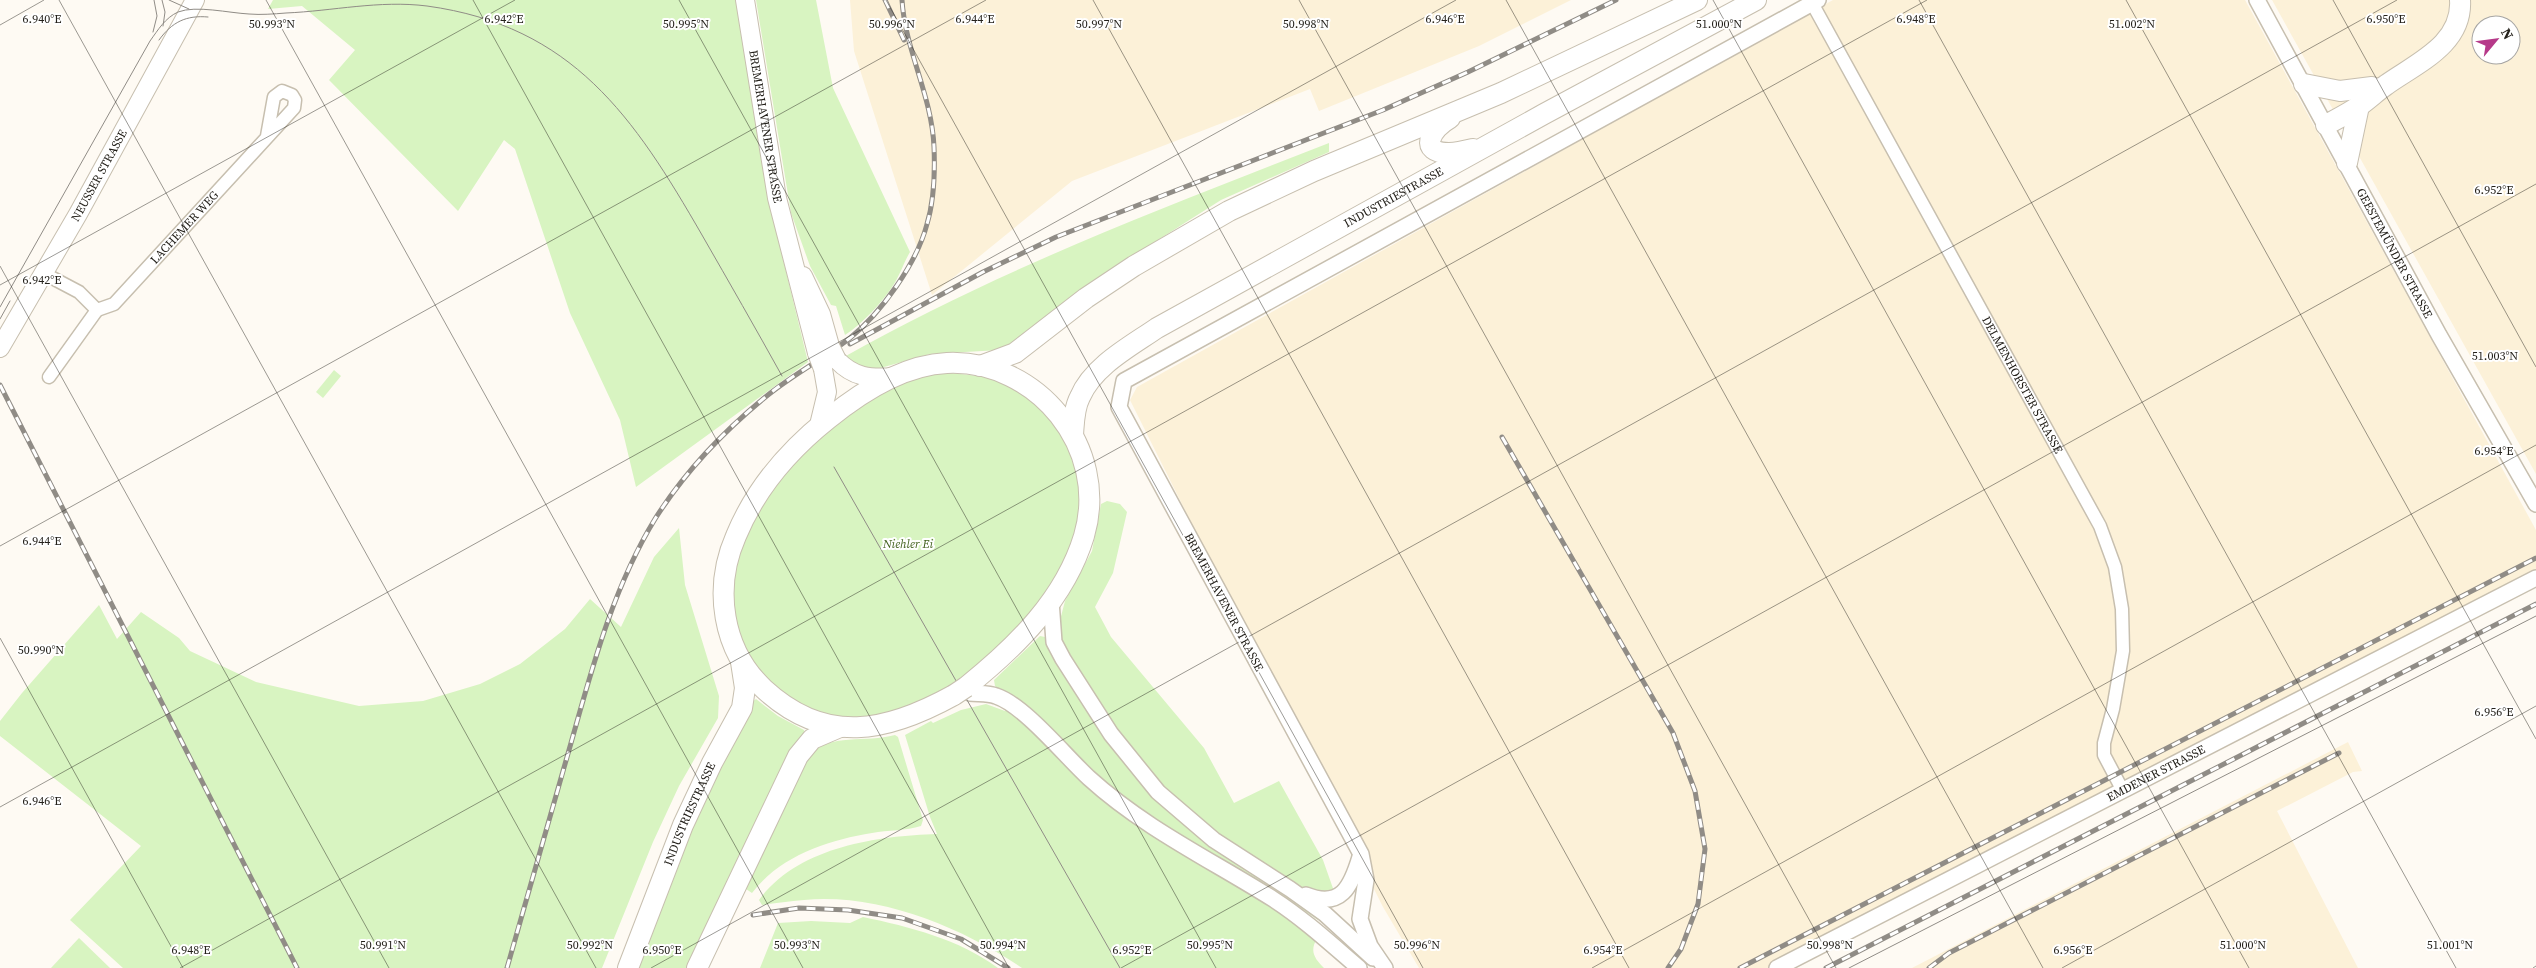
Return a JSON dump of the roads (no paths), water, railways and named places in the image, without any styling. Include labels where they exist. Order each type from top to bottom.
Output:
[{"type":"highway","points":[[973,365],[1015,378],[1030,386],[1058,412],[1073,435],[1082,455],[1089,496],[1085,532],[1078,552],[1051,601],[1021,639],[963,692],[899,721],[870,727],[840,727],[805,717],[782,704],[760,685],[735,647],[724,610],[722,592],[724,570],[733,541],[762,488],[784,460],[819,425],[856,397],[893,377],[928,366],[973,365],[1015,354],[1086,298],[1134,266],[1229,211],[1314,171],[1481,101],[1697,0]]},
{"type":"highway","name":"INDUSTRIESTRASSE","points":[[1073,435],[1077,404],[1085,388],[1102,369],[1135,343],[1190,308],[1756,0]]},
{"type":"highway","points":[[2323,119],[2421,63],[2445,42],[2458,21],[2460,0]]},
{"type":"highway","points":[[2304,84],[2340,91],[2379,86]]},
{"type":"highway","points":[[2323,119],[2359,106],[2379,86]]},
{"type":"highway","points":[[1481,101],[1438,125],[1431,133],[1430,141],[1433,147],[1448,153],[1494,143]]},
{"type":"highway","points":[[2347,163],[2359,106]]},
{"type":"highway","name":"INDUSTRIESTRASSE","points":[[628,968],[683,825],[708,771],[742,708],[745,688],[735,647]]},
{"type":"highway","points":[[696,968],[798,756],[812,739],[840,727]]},
{"type":"main road","name":"NEUSSER STRASSE","points":[[0,348],[195,0]]},
{"type":"main road","name":"BREMERHAVENER STRASSE","points":[[745,0],[777,198],[789,251],[818,307],[827,357],[827,392],[819,425]]},
{"type":"main road","points":[[827,357],[854,374],[866,378],[893,377]]},
{"type":"street","name":"GEESTEMÜNDER STRASSE","points":[[2257,0],[2439,335],[2536,504]]},
{"type":"street","name":"BREMERHAVENER STRASSE","points":[[1385,968],[1370,946],[1360,919],[1366,880],[1361,854],[1119,407],[1124,381],[1157,361],[1815,2]]},
{"type":"street","name":"DELMENHORSTER STRASSE","points":[[1815,2],[2100,526],[2115,567],[2122,609],[2123,651],[2113,708],[2104,743],[2104,755],[2123,791]]},
{"type":"street","name":"LACHEMER WEG","points":[[49,377],[97,310],[114,304],[267,136]]},
{"type":"street","points":[[43,273],[79,292],[97,310]]},
{"type":"street","name":"EMDENER STRASSE","points":[[1777,968],[2534,580]]},
{"type":"street","name":"BREMERHAVENER STRASSE","points":[[1051,601],[1054,642],[1105,726],[1134,765],[1187,819],[1240,858],[1290,889],[1347,934],[1385,968]]},
{"type":"street","points":[[963,692],[996,696],[1006,701],[1020,711],[1091,780],[1121,804],[1164,834],[1275,900],[1318,932],[1359,968]]},
{"type":"street","name":"BREMERHAVENER STRASSE","points":[[1290,889],[1320,901],[1340,895],[1354,878],[1361,854]]},
{"type":"street","points":[[1318,932],[1336,936],[1350,934],[1360,919]]},
{"type":"tram line","points":[[153,32],[157,16],[154,0]]},
{"type":"tram line","points":[[162,0],[165,12],[163,26]]},
{"type":"tram line","points":[[169,0],[189,9]]},
{"type":"tram line","points":[[0,307],[150,41],[162,25],[173,15],[178,12],[194,9],[263,14],[409,4],[478,17],[522,34],[560,56],[594,84],[624,116],[651,152],[677,192],[782,376]]},
{"type":"tram line","points":[[159,40],[174,24],[180,21],[193,17],[208,17]]},
{"type":"tram line","points":[[0,319],[10,301]]},
{"type":"tram line","points":[[834,467],[1120,968]]},
{"type":"tram line","points":[[1849,968],[2536,616]]},
{"type":"railway","points":[[885,0],[904,40]]},
{"type":"railway","points":[[507,968],[588,685],[616,600],[640,545],[666,502],[704,454],[773,391],[850,338],[874,315],[906,271],[922,239],[933,196],[934,147],[929,110],[908,37],[902,0]]},
{"type":"railway","points":[[850,344],[983,272],[1056,237],[1383,110],[1468,72],[1616,0]]},
{"type":"railway","points":[[0,385],[297,968]]},
{"type":"railway","points":[[1502,437],[1673,733],[1695,791],[1705,849],[1698,904],[1681,949],[1668,968]]},
{"type":"railway","points":[[1740,968],[2536,558]]},
{"type":"railway","points":[[1826,968],[2536,604]]},
{"type":"railway","points":[[1929,968],[1949,953],[2339,753]]},
{"type":"railway","points":[[753,915],[799,908],[848,910],[902,918],[961,939],[1008,968]]},
{"type":"park label","name":"Niehler Ei","points":[[908,544]]}]
